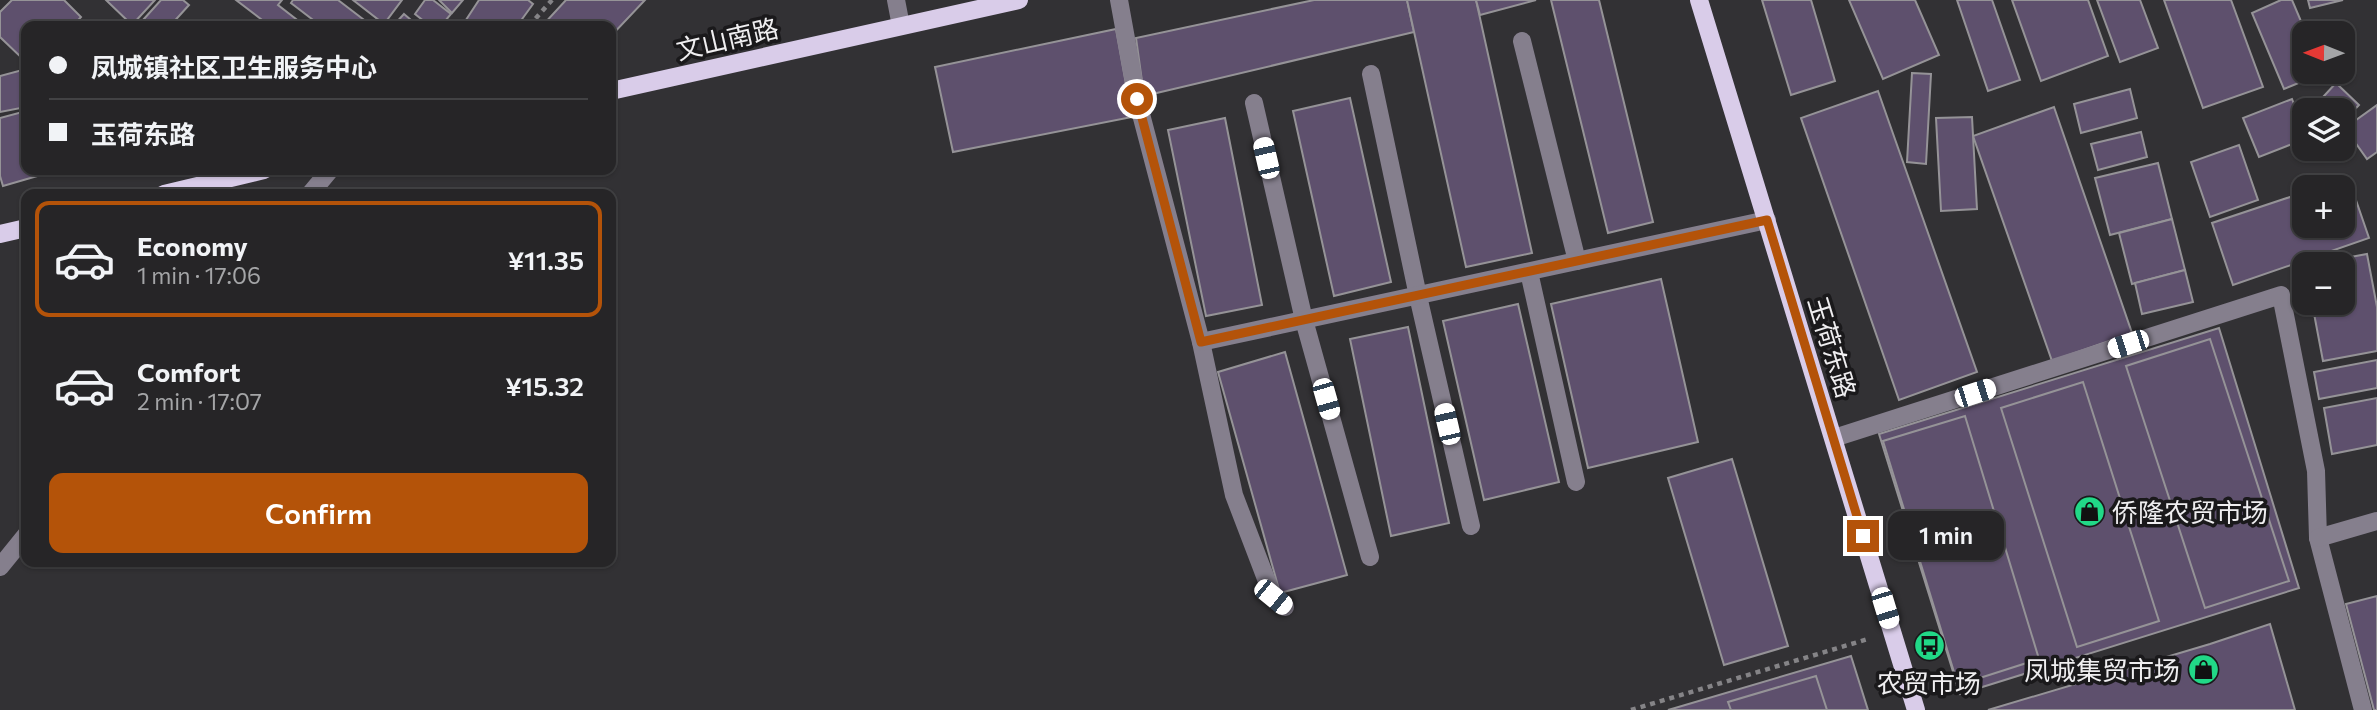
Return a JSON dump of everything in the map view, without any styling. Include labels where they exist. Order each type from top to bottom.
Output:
[{"type":"main road","name":"文山南路","points":[[616,90],[1019,0]]},
{"type":"main road","name":"玉荷东路","points":[[1699,0],[1916,710]]},
{"type":"main road","points":[[185,189],[243,175]]},
{"type":"main road","points":[[0,234],[21,229]]},
{"type":"street","points":[[896,0],[901,26]]},
{"type":"street","points":[[1119,0],[1137,99],[1201,342],[1234,495],[1273,597],[1285,607]]},
{"type":"street","points":[[1522,41],[1577,261]]},
{"type":"street","points":[[1371,74],[1471,526]]},
{"type":"street","points":[[1254,103],[1304,320],[1370,557]]},
{"type":"street","points":[[314,189],[326,175]]},
{"type":"street","points":[[1201,342],[1767,220]]},
{"type":"street","points":[[1530,272],[1576,482]]},
{"type":"street","points":[[1834,439],[2281,295],[2316,471],[2318,538],[2363,710]]},
{"type":"street","points":[[2318,538],[2377,521]]},
{"type":"street","points":[[0,567],[21,541]]},
{"type":"path","points":[[533,21],[552,0]]},
{"type":"path","points":[[1631,710],[1892,632]]},
{"type":"building","points":[[12,0],[64,0],[81,17],[77,21],[21,21],[21,57],[0,37],[0,12]]},
{"type":"building","points":[[106,0],[155,0],[136,21],[128,21]]},
{"type":"building","points":[[161,0],[183,0],[189,5],[175,21],[143,20]]},
{"type":"building","points":[[236,0],[282,0],[278,5],[299,21],[263,21]]},
{"type":"building","points":[[293,0],[338,0],[365,21],[314,21],[291,3]]},
{"type":"building","points":[[353,0],[402,0],[386,21],[380,21]]},
{"type":"building","points":[[425,0],[433,0],[451,14],[445,21],[424,21],[415,14]]},
{"type":"building","points":[[439,0],[463,0],[452,13]]},
{"type":"building","points":[[479,0],[528,0],[533,4],[521,21],[465,21]]},
{"type":"building","points":[[566,0],[645,0],[616,31],[616,21],[547,21]]},
{"type":"building","points":[[1314,0],[1407,0],[1414,32],[1144,96],[1136,38]]},
{"type":"building","points":[[1407,0],[1476,0],[1532,253],[1466,267]]},
{"type":"building","points":[[1476,0],[1536,0],[1480,15]]},
{"type":"building","points":[[1551,0],[1599,0],[1653,222],[1608,233]]},
{"type":"building","points":[[1762,0],[1811,0],[1835,81],[1791,95]]},
{"type":"building","points":[[1849,0],[1915,0],[1939,55],[1883,79]]},
{"type":"building","points":[[1957,0],[1992,0],[2020,80],[1988,91]]},
{"type":"building","points":[[2012,0],[2088,0],[2108,56],[2041,81]]},
{"type":"building","points":[[2097,0],[2140,0],[2158,48],[2120,62]]},
{"type":"building","points":[[2164,0],[2231,0],[2263,87],[2203,108]]},
{"type":"building","points":[[2281,0],[2292,0],[2301,21],[2292,21],[2292,84],[2296,84],[2284,89],[2252,13]]},
{"type":"building","points":[[2308,0],[2343,0],[2310,8]]},
{"type":"building","points":[[404,14],[412,21],[398,21]]},
{"type":"building","points":[[1116,29],[1132,117],[953,152],[935,67]]},
{"type":"building","points":[[21,70],[21,108],[0,112],[0,76]]},
{"type":"building","points":[[1912,73],[1931,74],[1926,164],[1907,162]]},
{"type":"building","points":[[2337,84],[2352,98],[2322,98]]},
{"type":"building","points":[[2130,89],[2137,118],[2081,133],[2074,104]]},
{"type":"building","points":[[1878,91],[1977,372],[1899,400],[1801,118]]},
{"type":"building","points":[[1350,98],[1391,282],[1334,296],[1293,111]]},
{"type":"building","points":[[2292,99],[2292,144],[2259,157],[2243,118]]},
{"type":"building","points":[[2377,105],[2377,152],[2367,159],[2355,142],[2355,121]]},
{"type":"building","points":[[2054,107],[2132,333],[2052,361],[1973,136]]},
{"type":"building","points":[[21,112],[21,175],[41,175],[3,186],[0,176],[0,118]]},
{"type":"building","points":[[1972,117],[1977,209],[1941,211],[1936,118]]},
{"type":"building","points":[[1225,118],[1262,305],[1206,316],[1168,130]]},
{"type":"building","points":[[2141,132],[2147,157],[2098,170],[2091,144]]},
{"type":"building","points":[[2239,145],[2258,200],[2210,217],[2191,162]]},
{"type":"building","points":[[2158,163],[2172,219],[2110,235],[2095,178]]},
{"type":"building","points":[[2292,196],[2292,238],[2355,238],[2355,197],[2369,238],[2328,252],[2292,252],[2292,265],[2233,285],[2212,223]]},
{"type":"building","points":[[2172,219],[2185,270],[2132,284],[2119,233]]},
{"type":"building","points":[[2367,254],[2377,307],[2377,351],[2323,361],[2314,315],[2355,315],[2355,256]]},
{"type":"building","points":[[2185,270],[2193,302],[2142,314],[2135,283]]},
{"type":"building","points":[[1661,279],[1698,442],[1588,468],[1551,304]]},
{"type":"building","points":[[1518,304],[1559,482],[1484,500],[1443,321]]},
{"type":"building","points":[[1408,327],[1449,523],[1391,536],[1350,339]]},
{"type":"building","name":"侨隆农贸市场","points":[[2219,328],[2299,588],[1960,694],[1879,434]]},
{"type":"building","points":[[2210,339],[2289,581],[2205,608],[2126,366]]},
{"type":"building","points":[[1285,352],[1347,575],[1280,593],[1218,372]]},
{"type":"building","points":[[2377,360],[2377,388],[2319,399],[2314,372]]},
{"type":"building","points":[[2083,382],[2159,621],[2077,647],[2001,408]]},
{"type":"building","points":[[2377,398],[2377,445],[2332,454],[2324,408]]},
{"type":"building","points":[[1965,416],[2039,659],[1958,685],[1883,441]]},
{"type":"building","points":[[1732,459],[1788,646],[1724,665],[1668,478]]},
{"type":"building","points":[[2377,596],[2377,710],[2374,710],[2346,604]]},
{"type":"building","name":"凤城集贸市场","points":[[2270,624],[2295,710],[1988,710],[2210,644]]},
{"type":"building","points":[[1851,656],[1868,710],[1668,710],[1675,708]]},
{"type":"building","points":[[1816,676],[1827,710],[1731,710],[1728,702]]},
{"type":"place","name":"侨隆农贸市场","points":[[2089,511]]},
{"type":"place","name":"农贸市场","points":[[1929,646]]},
{"type":"place","name":"凤城集贸市场","points":[[2203,669]]},
{"type":"route","points":[[1137,99],[1201,342],[1767,220],[1863,536]]}]
